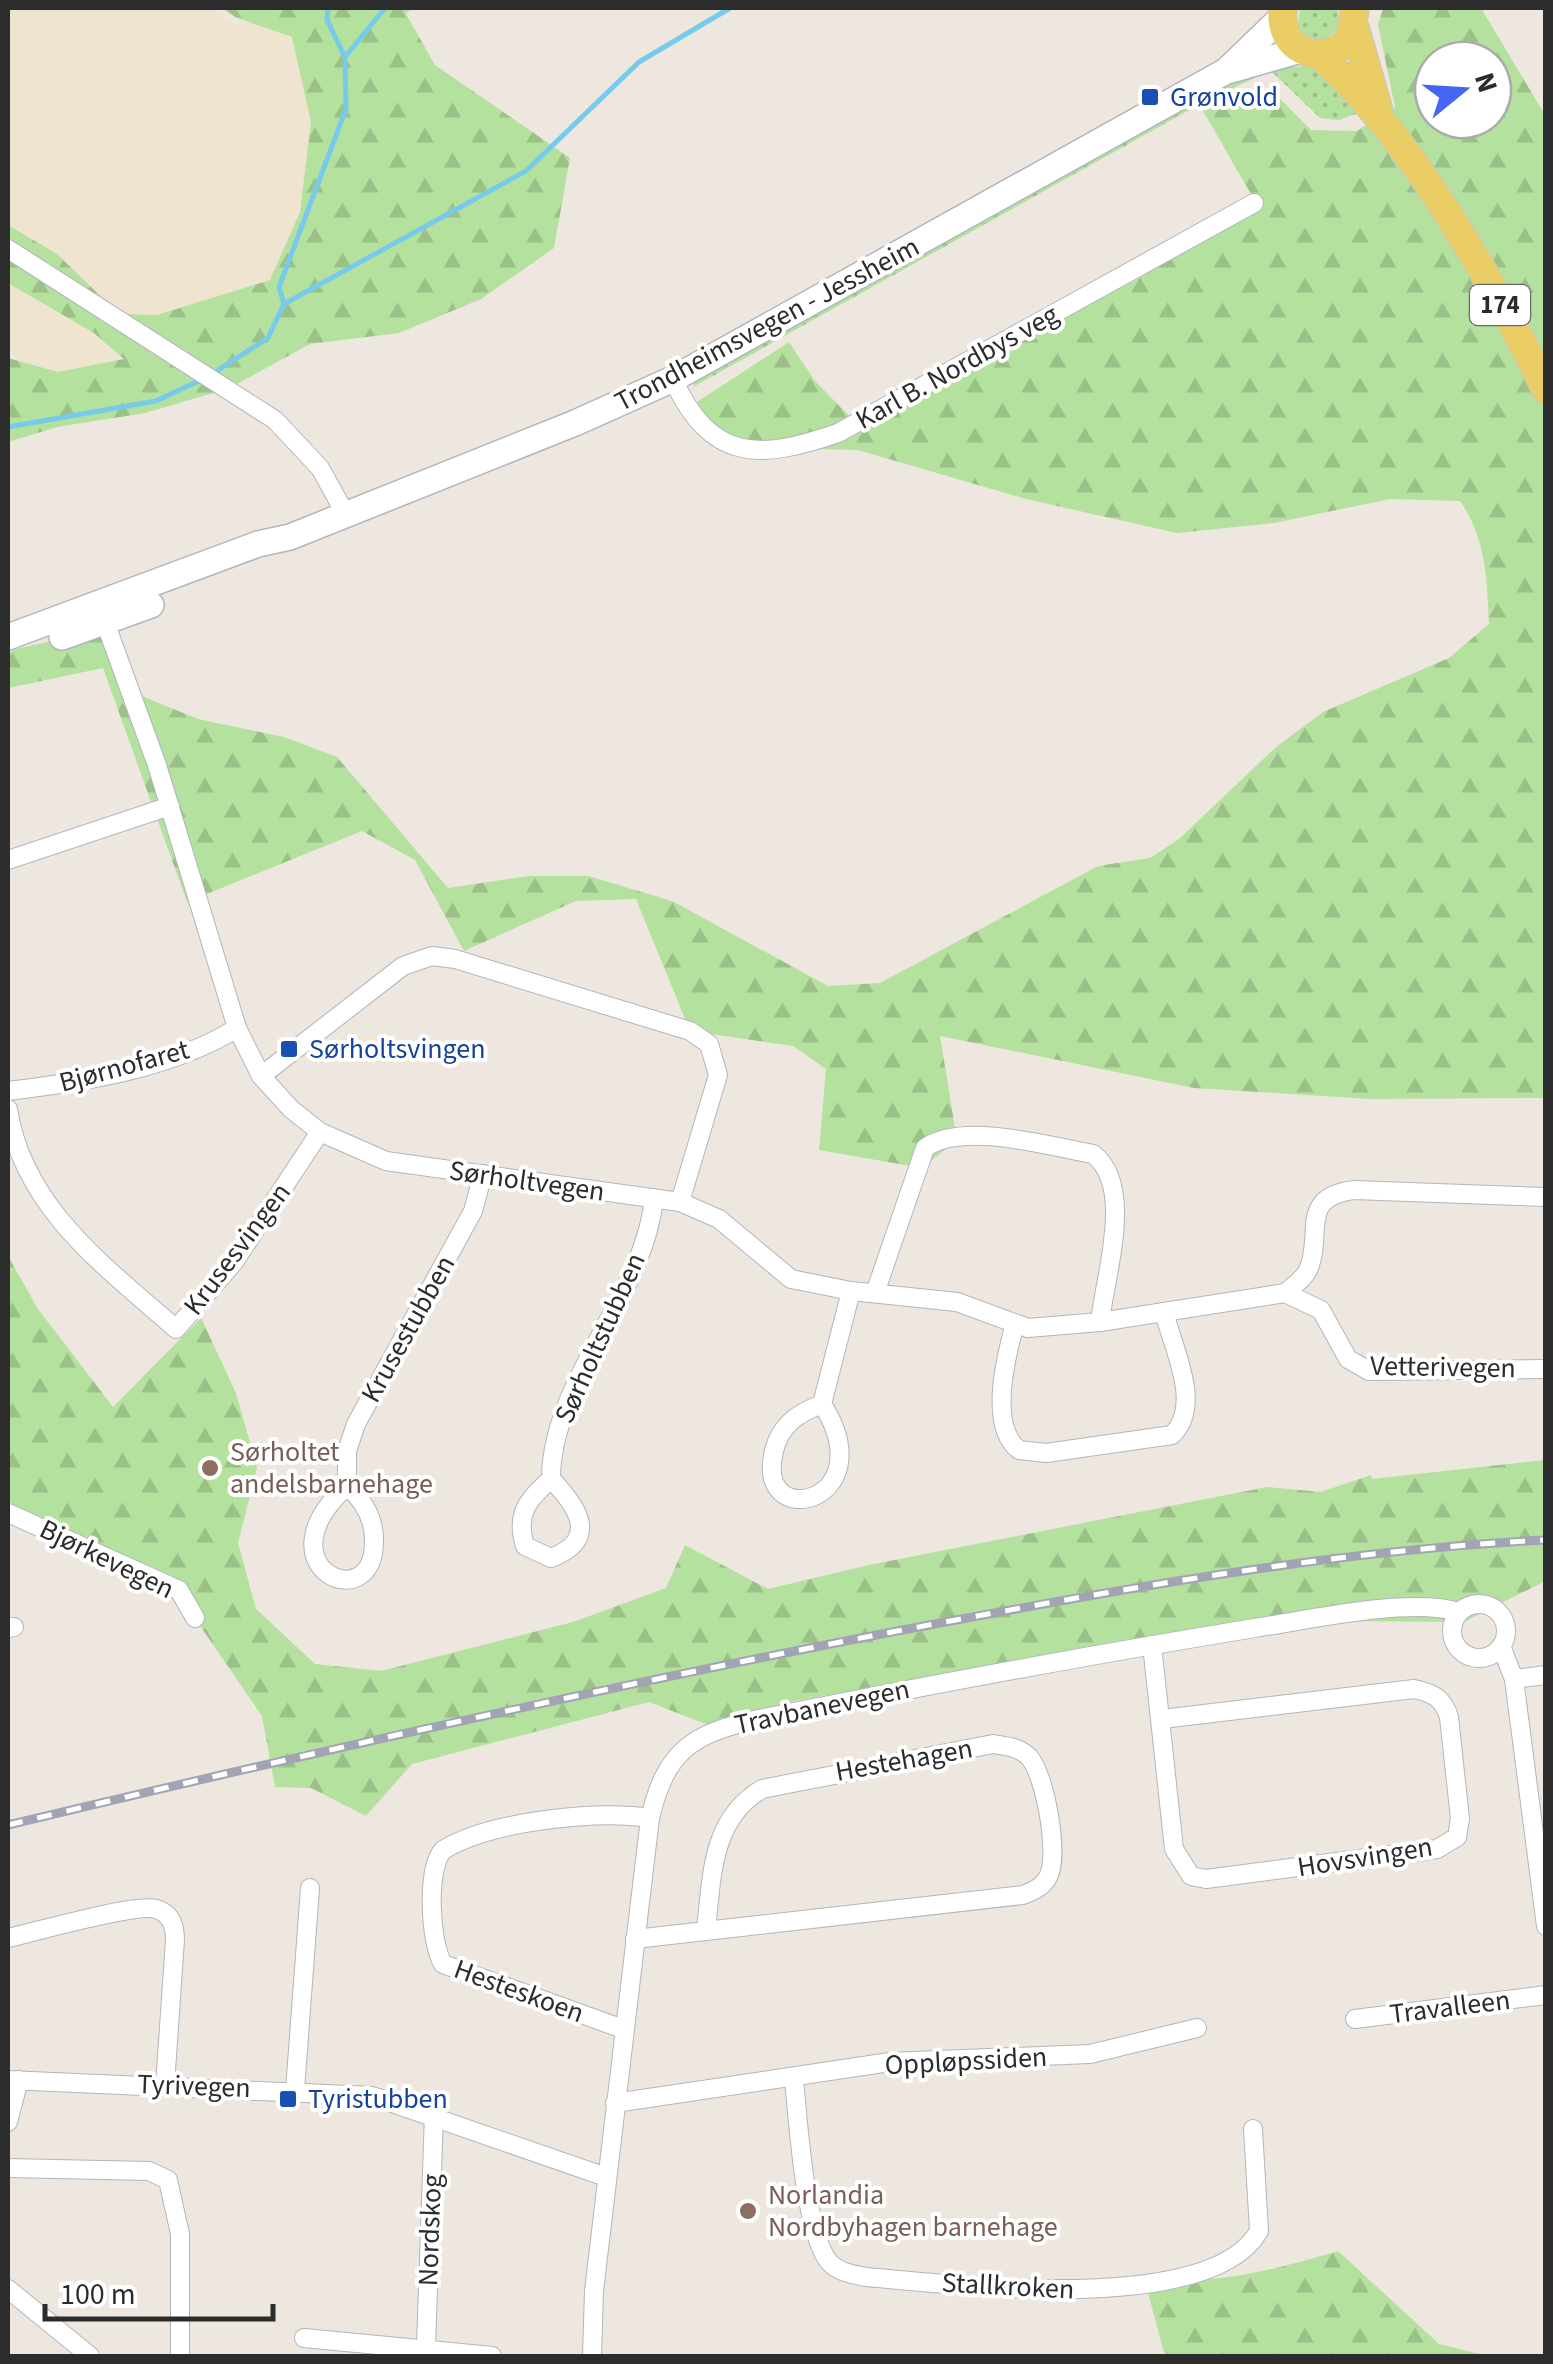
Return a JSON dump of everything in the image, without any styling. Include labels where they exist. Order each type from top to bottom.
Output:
[{"type":"main road","name":"174","points":[[1282,13],[1287,37],[1380,114],[1490,288],[1546,390]]},
{"type":"main road","name":"Trondheimsvegen - Jessheim","points":[[8,653],[258,544],[290,537],[346,515],[673,379],[1226,71],[1282,13]]},
{"type":"main road","name":"174","points":[[1310,53],[1342,48],[1355,18]]},
{"type":"main road","name":"174","points":[[1355,18],[1380,114]]},
{"type":"main road","name":"Trondheimsvegen - Jessheim","points":[[1226,71],[1310,53]]},
{"type":"main road","name":"Trondheimsvegen - Jessheim","points":[[8,637],[102,614]]},
{"type":"street","name":"Karl B. Nordbys veg","points":[[673,379],[699,425],[722,444],[741,450],[769,451],[807,444],[838,432],[1254,203]]},
{"type":"street","points":[[8,248],[266,413],[309,454],[346,515]]},
{"type":"street","name":"Sørholtvegen","points":[[102,614],[170,806],[237,1028],[261,1076],[291,1110],[320,1132],[386,1160],[680,1202],[719,1220],[791,1279],[851,1291],[957,1302],[1016,1324],[1047,1328],[1100,1322],[1285,1293]]},
{"type":"street","points":[[8,860],[170,806]]},
{"type":"street","points":[[261,1076],[403,966],[434,956],[474,965],[690,1031],[709,1044],[718,1075],[680,1202]]},
{"type":"street","name":"Bjørnofaret","points":[[8,1091],[108,1075],[206,1044],[237,1028]]},
{"type":"street","name":"Krusesvingen","points":[[8,1109],[20,1156],[41,1198],[69,1232],[176,1329],[234,1262],[320,1132]]},
{"type":"street","points":[[875,1293],[925,1148],[946,1137],[974,1135],[1093,1154],[1107,1166],[1114,1180],[1116,1207],[1100,1322]]},
{"type":"street","name":"Krusestubben","points":[[347,1486],[348,1451],[356,1424],[474,1211],[483,1174]]},
{"type":"street","points":[[1285,1293],[1308,1270],[1314,1218],[1336,1193],[1546,1197]]},
{"type":"street","name":"Sørholtstubben","points":[[552,1479],[558,1435],[636,1258],[652,1218],[654,1198]]},
{"type":"street","points":[[822,1404],[788,1422],[776,1443],[773,1482],[781,1494],[795,1500],[813,1498],[826,1489],[840,1458],[840,1439],[822,1404],[851,1291]]},
{"type":"street","name":"Vetterivegen","points":[[1285,1293],[1321,1310],[1348,1359],[1369,1371],[1546,1369]]},
{"type":"street","points":[[1016,1324],[1007,1352],[1004,1431],[1019,1450],[1046,1453],[1172,1435],[1181,1427],[1188,1406],[1164,1312]]},
{"type":"street","points":[[347,1486],[372,1520],[375,1542],[371,1565],[357,1578],[338,1580],[324,1574],[315,1558],[314,1539],[318,1518],[347,1486]]},
{"type":"street","name":"Bjørkevegen","points":[[8,1513],[179,1590],[195,1618]]},
{"type":"street","points":[[1502,1646],[1480,1658],[1457,1648],[1452,1636],[1459,1612],[1477,1604],[1496,1610],[1506,1627],[1502,1646],[1514,1679],[1540,1838],[1546,1926]]},
{"type":"street","name":"Travbanevegen","points":[[592,2356],[594,2291],[606,2176],[650,1818],[658,1786],[687,1746],[723,1727],[1152,1645],[1335,1616],[1425,1607],[1459,1612]]},
{"type":"street","name":"Hovsvingen","points":[[1152,1645],[1174,1849],[1191,1876],[1206,1878],[1438,1849],[1457,1837],[1460,1819],[1450,1717],[1437,1696],[1414,1689],[1162,1719]]},
{"type":"street","points":[[1514,1679],[1546,1675]]},
{"type":"street","name":"Hestehagen","points":[[634,1939],[1024,1895],[1048,1879],[1053,1856],[1038,1770],[1023,1752],[993,1744],[762,1788],[732,1811],[720,1833],[706,1930]]},
{"type":"street","name":"Hesteskoen","points":[[622,2028],[443,1964],[433,1938],[434,1868],[443,1850],[483,1835],[561,1818],[614,1813],[650,1818]]},
{"type":"street","points":[[295,2090],[310,1888]]},
{"type":"street","points":[[8,1938],[146,1908],[166,1914],[172,1920],[176,1940],[165,2085]]},
{"type":"street","name":"Travalleen","points":[[1354,2019],[1546,1995]]},
{"type":"street","name":"Oppløpssiden","points":[[615,2103],[925,2059],[1008,2061],[1090,2054],[1197,2028]]},
{"type":"street","points":[[8,2122],[13,2080]]},
{"type":"street","name":"Tyrivegen","points":[[13,2080],[372,2096],[434,2114],[512,2147],[606,2176]]},
{"type":"street","name":"Stallkroken","points":[[794,2080],[802,2158],[824,2255],[844,2272],[866,2277],[1054,2292],[1113,2289],[1190,2273],[1235,2255],[1250,2245],[1258,2231],[1252,2129]]},
{"type":"street","name":"Nordskog","points":[[426,2346],[434,2114]]},
{"type":"street","points":[[8,2168],[148,2170],[168,2180],[180,2234],[180,2356]]},
{"type":"street","points":[[8,2290],[90,2356]]},
{"type":"street","points":[[304,2338],[426,2346],[492,2356]]},
{"type":"shaded area","points":[[8,8],[210,8],[235,24],[282,18],[313,45],[324,112],[283,336],[30,381],[8,346]]},
{"type":"green space","points":[[222,8],[412,8],[406,14],[435,65],[570,158],[554,248],[481,299],[399,333],[310,344],[230,388],[145,413],[57,427],[8,442],[8,358],[58,372],[124,359],[94,333],[8,283],[8,225],[57,254],[119,314],[157,315],[270,280],[300,212],[311,122],[292,37],[237,18]]},
{"type":"green space","points":[[1300,8],[1338,8],[1339,29],[1321,41],[1306,37],[1298,26]]},
{"type":"green space","points":[[1383,8],[1481,8],[1500,40],[1413,40],[1413,140],[1513,140],[1513,62],[1545,115],[1545,1098],[1371,1099],[1194,1088],[940,1036],[957,1140],[922,1168],[819,1150],[826,1069],[793,1046],[690,1031],[636,899],[576,901],[464,951],[415,860],[362,831],[187,902],[103,668],[8,688],[8,654],[15,649],[102,631],[137,694],[198,719],[284,737],[337,757],[448,888],[529,876],[588,876],[672,901],[828,986],[880,983],[1098,866],[1150,858],[1179,839],[1276,747],[1323,712],[1449,658],[1489,624],[1480,544],[1460,501],[1390,499],[1274,523],[1177,533],[1026,499],[858,450],[777,448],[715,437],[691,406],[789,342],[815,381],[860,427],[1134,281],[1259,208],[1203,111],[1236,96],[1273,92],[1311,130],[1357,131],[1395,107],[1378,25]]},
{"type":"green space","points":[[1311,66],[1361,112],[1339,120],[1320,118],[1268,68]]},
{"type":"green space","points":[[1258,73],[693,387],[695,380],[1220,86]]},
{"type":"green space","points":[[8,1256],[38,1309],[113,1407],[201,1318],[236,1393],[257,1468],[238,1543],[256,1609],[315,1664],[381,1671],[573,1622],[666,1588],[685,1545],[768,1589],[869,1565],[1267,1487],[1321,1492],[1371,1475],[1372,1479],[1545,1460],[1545,1581],[1464,1622],[1336,1621],[976,1669],[795,1701],[713,1727],[649,1702],[412,1764],[366,1816],[311,1788],[275,1787],[262,1716],[196,1620],[155,1584],[70,1552],[11,1503]]},
{"type":"green space","points":[[1338,2251],[1439,2344],[1488,2356],[1165,2356],[1145,2282],[1243,2275]]},
{"type":"waterway","points":[[284,304],[279,287],[346,109],[345,57],[327,20],[328,8]]},
{"type":"waterway","points":[[345,57],[385,8]]},
{"type":"waterway","points":[[212,374],[268,338],[284,304],[526,171],[639,62],[730,8]]},
{"type":"waterway","points":[[8,427],[156,401],[203,379]]},
{"type":"railway","points":[[8,1825],[559,1700],[973,1617],[1299,1563],[1546,1540]]},
{"type":"place","name":"Grønvold","points":[[1150,97]]},
{"type":"place","name":"Sørholtsvingen","points":[[289,1049]]},
{"type":"place","name":"Sørholtet andelsbarnehage","points":[[210,1468]]},
{"type":"place","name":"Tyristubben","points":[[288,2099]]},
{"type":"place","name":"Norlandia Nordbyhagen barnehage","points":[[748,2211]]}]
